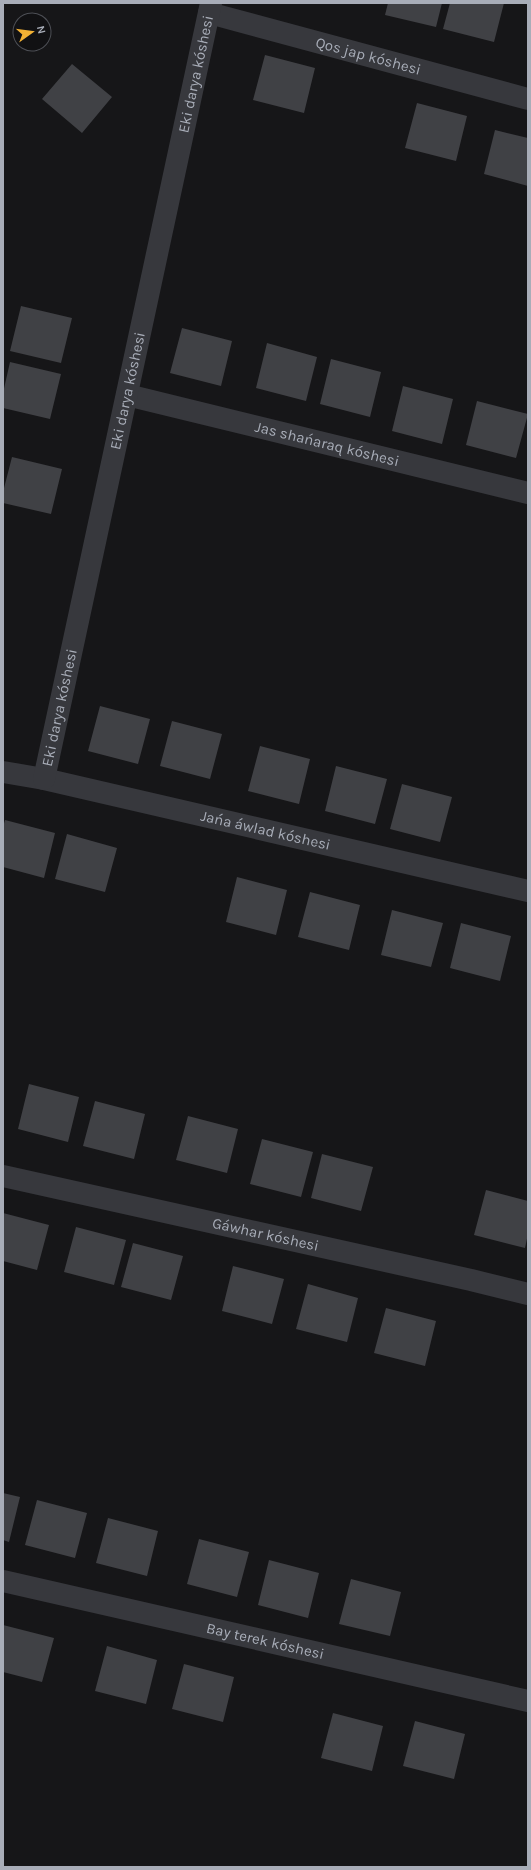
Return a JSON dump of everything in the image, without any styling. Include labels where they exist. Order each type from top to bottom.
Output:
[{"type":"street","name":"Qos jap kóshesi","points":[[210,8],[528,99]]},
{"type":"street","name":"Eki darya kóshesi","points":[[44,780],[210,8]]},
{"type":"street","name":"Jas shańaraq kóshesi","points":[[127,395],[528,493]]},
{"type":"street","name":"Jańa áwlad kóshesi","points":[[3,772],[44,780],[528,891]]},
{"type":"street","name":"Gáwhar kóshesi","points":[[3,1176],[528,1294]]},
{"type":"street","name":"Bay terek kóshesi","points":[[3,1581],[528,1701]]},
{"type":"building","points":[[388,3],[442,3],[436,27],[385,15]]},
{"type":"building","points":[[450,3],[504,3],[494,42],[443,29]]},
{"type":"building","points":[[265,55],[315,68],[304,113],[253,100]]},
{"type":"building","points":[[72,64],[112,97],[82,133],[42,99]]},
{"type":"building","points":[[417,103],[467,116],[456,161],[405,148]]},
{"type":"building","points":[[495,130],[528,138],[528,186],[484,174]]},
{"type":"building","points":[[21,306],[72,318],[61,363],[10,351]]},
{"type":"building","points":[[182,328],[232,341],[221,386],[170,373]]},
{"type":"building","points":[[267,343],[317,357],[306,401],[256,388]]},
{"type":"building","points":[[331,359],[381,372],[370,417],[320,404]]},
{"type":"building","points":[[10,362],[61,374],[50,419],[3,408],[3,393]]},
{"type":"building","points":[[403,386],[453,399],[442,444],[392,431]]},
{"type":"building","points":[[477,401],[528,414],[516,458],[466,445]]},
{"type":"building","points":[[12,457],[62,469],[51,514],[3,503],[3,492]]},
{"type":"building","points":[[100,706],[150,719],[138,764],[88,751]]},
{"type":"building","points":[[172,721],[222,734],[210,779],[160,766]]},
{"type":"building","points":[[260,746],[310,759],[299,804],[248,791]]},
{"type":"building","points":[[336,766],[387,779],[375,824],[325,811]]},
{"type":"building","points":[[402,784],[452,797],[440,842],[390,829]]},
{"type":"building","points":[[5,820],[55,833],[44,878],[3,867],[3,827]]},
{"type":"building","points":[[67,834],[117,848],[105,892],[55,879]]},
{"type":"building","points":[[237,877],[287,890],[276,935],[226,922]]},
{"type":"building","points":[[310,892],[360,905],[349,950],[298,937]]},
{"type":"building","points":[[392,910],[443,923],[431,967],[381,955]]},
{"type":"building","points":[[461,923],[511,936],[500,981],[450,968]]},
{"type":"building","points":[[29,1084],[79,1097],[68,1142],[18,1129]]},
{"type":"building","points":[[95,1101],[145,1114],[134,1159],[83,1146]]},
{"type":"building","points":[[188,1116],[238,1129],[227,1173],[176,1160]]},
{"type":"building","points":[[262,1139],[313,1152],[301,1197],[250,1184]]},
{"type":"building","points":[[322,1154],[373,1167],[361,1211],[311,1198]]},
{"type":"building","points":[[486,1190],[528,1201],[528,1234],[525,1248],[474,1235]]},
{"type":"building","points":[[3,1213],[49,1225],[37,1270],[3,1261]]},
{"type":"building","points":[[76,1227],[126,1240],[114,1285],[64,1272]]},
{"type":"building","points":[[133,1243],[183,1256],[171,1300],[121,1287]]},
{"type":"building","points":[[233,1266],[284,1279],[272,1324],[222,1311]]},
{"type":"building","points":[[308,1284],[358,1298],[347,1342],[296,1329]]},
{"type":"building","points":[[386,1308],[436,1321],[425,1366],[374,1353]]},
{"type":"building","points":[[3,1493],[20,1497],[9,1542],[3,1540]]},
{"type":"building","points":[[37,1500],[87,1513],[75,1558],[25,1545]]},
{"type":"building","points":[[108,1518],[158,1531],[147,1576],[96,1563]]},
{"type":"building","points":[[199,1539],[249,1552],[237,1597],[187,1584]]},
{"type":"building","points":[[269,1560],[319,1573],[308,1618],[258,1605]]},
{"type":"building","points":[[351,1579],[401,1592],[390,1636],[339,1624]]},
{"type":"building","points":[[3,1625],[54,1638],[42,1682],[3,1672]]},
{"type":"building","points":[[107,1646],[157,1660],[146,1704],[95,1691]]},
{"type":"building","points":[[184,1664],[234,1677],[223,1722],[172,1709]]},
{"type":"building","points":[[333,1713],[383,1726],[372,1771],[321,1758]]},
{"type":"building","points":[[415,1721],[465,1734],[454,1779],[403,1766]]}]
